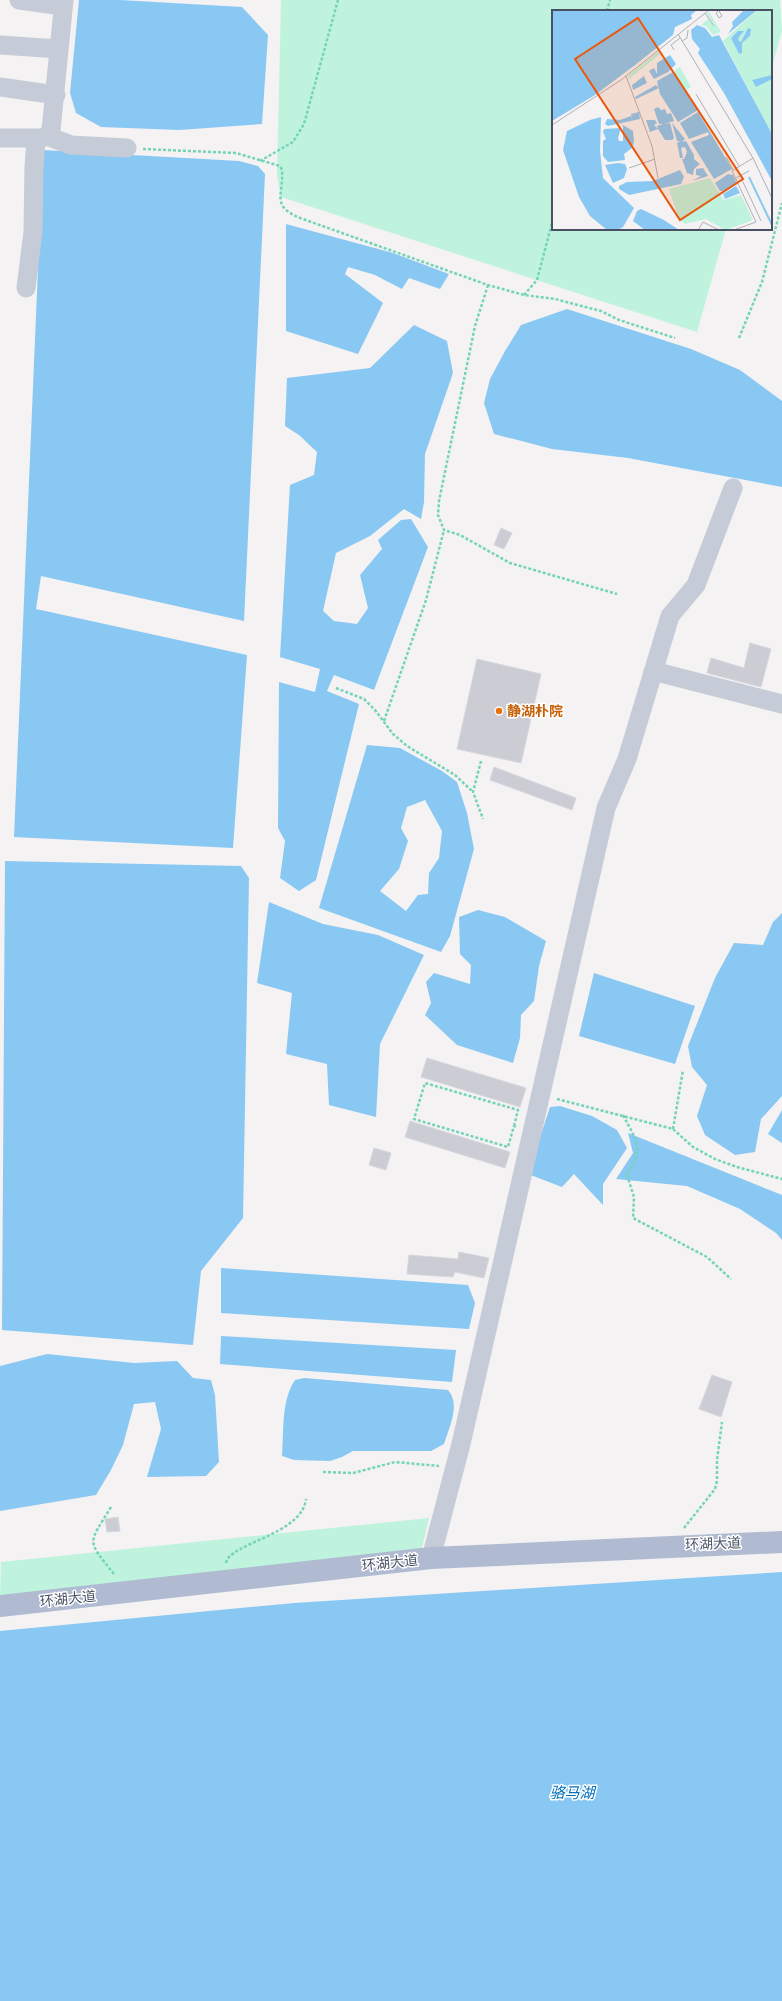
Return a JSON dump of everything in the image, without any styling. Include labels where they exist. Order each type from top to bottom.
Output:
[{"type":"main road","name":"环湖大道","points":[[0,1606],[431,1558],[782,1542]]},
{"type":"lane","points":[[19,0],[63,3],[53,126],[41,137],[34,168],[33,232],[26,288]]},
{"type":"lane","points":[[0,45],[59,49]]},
{"type":"lane","points":[[0,87],[56,95]]},
{"type":"lane","points":[[0,138],[41,137],[71,145],[127,148]]},
{"type":"lane","points":[[431,1558],[455,1468],[606,808],[627,759],[670,616],[696,585],[733,488]]},
{"type":"lane","points":[[653,671],[782,704]]},
{"type":"path","points":[[260,161],[293,142],[304,124],[338,0]]},
{"type":"path","points":[[607,10],[610,0]]},
{"type":"path","points":[[127,148],[236,153],[280,166],[282,178],[280,199],[287,212],[488,285],[524,295],[555,299],[602,311],[619,320],[675,338]]},
{"type":"path","points":[[739,338],[762,282],[782,203]]},
{"type":"path","points":[[524,295],[537,280],[552,223]]},
{"type":"path","points":[[384,721],[426,600],[444,530],[438,515],[439,501],[474,333],[488,285]]},
{"type":"path","points":[[444,530],[460,535],[510,563],[617,594]]},
{"type":"path","points":[[336,688],[364,699],[384,721],[393,734],[407,746],[455,775],[473,792],[483,819]]},
{"type":"path","points":[[473,792],[481,761]]},
{"type":"path","points":[[673,1129],[683,1070]]},
{"type":"path","points":[[425,1083],[518,1110],[514,1126],[508,1147],[414,1119],[425,1083]]},
{"type":"path","points":[[541,1095],[673,1129],[693,1147],[715,1159],[737,1167],[782,1179]]},
{"type":"path","points":[[623,1115],[637,1143],[637,1159],[628,1175],[634,1196],[633,1218],[707,1257],[731,1279]]},
{"type":"path","points":[[514,1126],[532,1131]]},
{"type":"path","points":[[670,1546],[715,1489],[722,1422]]},
{"type":"path","points":[[323,1472],[353,1473],[395,1462],[455,1468]]},
{"type":"path","points":[[228,1581],[226,1568],[227,1559],[232,1554],[262,1540],[294,1521],[305,1507],[306,1499]]},
{"type":"path","points":[[111,1507],[93,1536],[92,1544],[94,1550],[128,1592]]},
{"type":"green space","points":[[281,0],[780,0],[782,31],[772,66],[772,10],[552,10],[552,230],[726,230],[697,332],[281,197],[277,175]]},
{"type":"green space","points":[[429,1518],[421,1552],[0,1598],[1,1562]]},
{"type":"water","points":[[79,0],[120,0],[242,7],[268,35],[262,124],[179,130],[101,127],[76,113],[70,93]]},
{"type":"water","points":[[43,150],[239,161],[258,166],[265,174],[244,621],[41,576],[36,609],[247,655],[233,848],[14,837]]},
{"type":"water","points":[[286,224],[393,253],[449,274],[440,289],[409,278],[402,289],[375,275],[348,267],[345,274],[383,303],[358,354],[286,331]]},
{"type":"water","points":[[567,309],[691,349],[740,370],[782,401],[782,487],[628,458],[552,449],[494,434],[484,403],[490,379],[505,351],[521,325]]},
{"type":"water","points":[[414,325],[447,341],[453,373],[425,454],[424,502],[421,519],[404,509],[370,536],[336,553],[323,611],[334,621],[357,624],[368,608],[360,575],[382,549],[378,540],[401,520],[411,519],[428,547],[374,690],[334,675],[327,691],[359,704],[316,880],[299,891],[280,878],[285,841],[278,828],[279,682],[315,692],[320,669],[280,657],[290,485],[314,475],[317,452],[299,435],[285,426],[287,378],[370,368]]},
{"type":"water","points":[[367,745],[400,748],[442,771],[457,782],[467,813],[474,849],[450,936],[441,952],[319,908]],"holes":[[[425,800],[442,831],[439,858],[429,873],[428,894],[418,895],[406,911],[380,891],[399,869],[408,841],[401,828],[407,807]]]},
{"type":"water","points":[[5,861],[241,866],[249,878],[243,1218],[201,1271],[193,1345],[2,1330]]},
{"type":"water","points":[[269,902],[323,924],[378,935],[424,955],[380,1044],[376,1117],[329,1105],[327,1064],[286,1054],[292,993],[257,983]]},
{"type":"water","points":[[478,910],[505,917],[546,941],[539,966],[534,1001],[521,1015],[520,1038],[513,1063],[457,1045],[425,1015],[431,1003],[426,982],[434,973],[470,984],[471,965],[460,954],[459,917]]},
{"type":"water","points":[[782,913],[782,1096],[761,1119],[755,1152],[735,1155],[705,1135],[697,1116],[707,1085],[692,1067],[688,1046],[715,978],[734,943],[763,945],[773,922]]},
{"type":"water","points":[[594,973],[695,1006],[675,1064],[579,1036]]},
{"type":"water","points":[[560,1106],[592,1116],[617,1130],[627,1148],[603,1184],[603,1205],[574,1174],[562,1187],[528,1174],[550,1107]]},
{"type":"water","points":[[782,1110],[782,1143],[768,1134]]},
{"type":"water","points":[[628,1133],[782,1195],[782,1240],[776,1233],[740,1209],[687,1186],[616,1179],[633,1153]]},
{"type":"water","points":[[221,1268],[468,1285],[475,1303],[469,1329],[221,1313]]},
{"type":"water","points":[[221,1336],[456,1350],[452,1382],[220,1364]]},
{"type":"water","points":[[47,1354],[134,1363],[177,1361],[193,1378],[211,1380],[215,1395],[219,1462],[206,1476],[147,1477],[161,1429],[155,1402],[134,1404],[123,1445],[111,1470],[96,1495],[0,1511],[0,1366]]},
{"type":"water","points":[[304,1378],[448,1390],[454,1402],[454,1409],[444,1444],[431,1451],[353,1451],[330,1461],[294,1460],[282,1456],[284,1416],[287,1397],[295,1380]]},
{"type":"water","name":"骆马湖","points":[[782,1572],[782,2001],[0,2001],[0,1631],[294,1603]]},
{"type":"building","points":[[501,528],[512,533],[504,549],[494,545]]},
{"type":"building","points":[[750,643],[771,649],[761,687],[707,673],[711,658],[744,668]]},
{"type":"building","name":"静湖朴院","points":[[477,659],[541,674],[521,763],[457,749]]},
{"type":"building","points":[[494,767],[576,798],[572,810],[490,780]]},
{"type":"building","points":[[427,1058],[526,1088],[520,1107],[421,1077]]},
{"type":"building","points":[[410,1121],[510,1152],[505,1168],[405,1137]]},
{"type":"building","points":[[374,1148],[391,1153],[386,1170],[369,1165]]},
{"type":"building","points":[[459,1252],[489,1258],[484,1278],[455,1272],[453,1277],[407,1274],[409,1255],[458,1259]]},
{"type":"building","points":[[712,1375],[732,1382],[721,1417],[699,1409]]},
{"type":"building","points":[[118,1517],[120,1531],[107,1532],[105,1519]]},
{"type":"place","name":"静湖朴院","points":[[499,711]]}]
